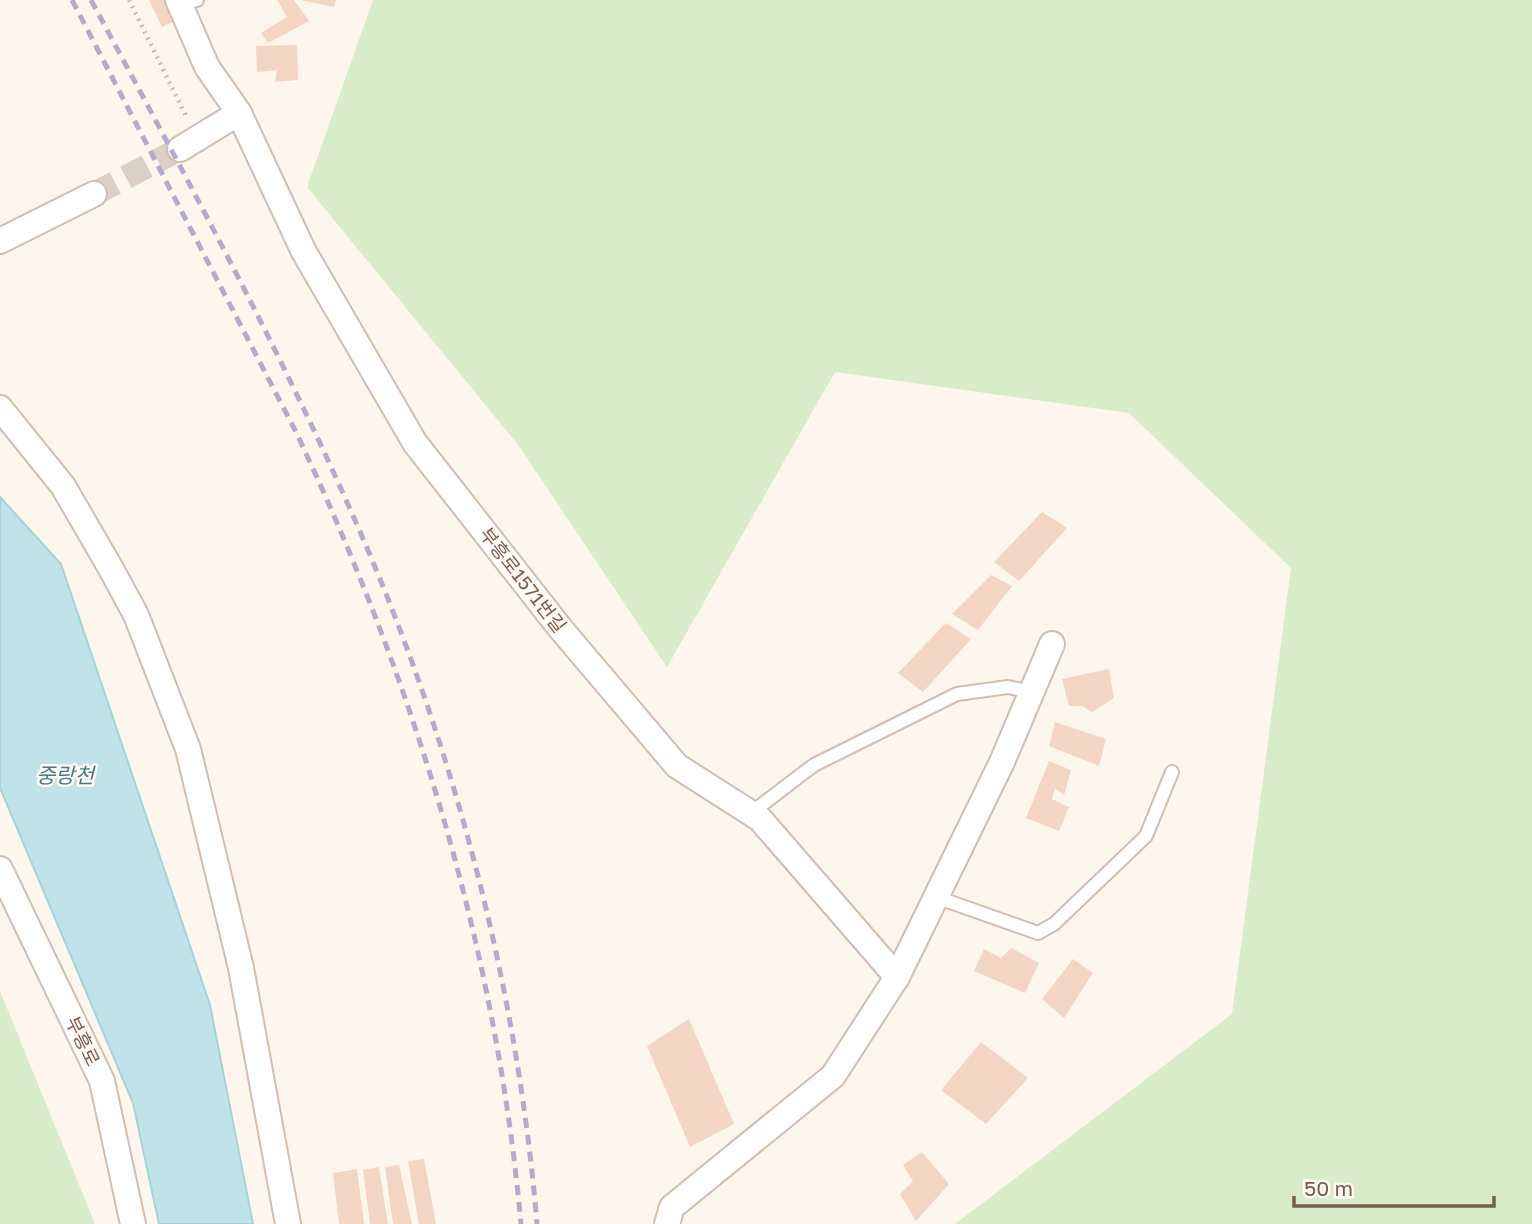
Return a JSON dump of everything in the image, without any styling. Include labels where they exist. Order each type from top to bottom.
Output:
[{"type":"street","name":"부흥로1571번길","points":[[185,1],[207,67],[239,113],[304,252],[415,443],[560,628],[677,766],[760,819],[897,977]]},
{"type":"street","points":[[188,144],[239,113]]},
{"type":"street","points":[[0,241],[94,194]]},
{"type":"street","points":[[0,408],[63,486],[110,567],[136,615],[188,749],[241,968],[288,1224]]},
{"type":"street","points":[[667,1224],[673,1207],[832,1076],[897,977],[1002,762],[1052,644]]},
{"type":"street","name":"부흥로","points":[[0,869],[102,1081],[133,1224]]},
{"type":"lane","points":[[751,813],[814,765],[957,694],[1008,687],[1031,692]]},
{"type":"lane","points":[[936,897],[1038,933],[1054,924],[1146,836],[1172,772]]},
{"type":"path","points":[[129,0],[188,144]]},
{"type":"green space","points":[[373,0],[1532,0],[1532,1224],[955,1224],[1232,1014],[1291,568],[1129,413],[835,372],[667,667],[519,446],[307,187]]},
{"type":"green space","points":[[0,991],[95,1224],[0,1224]]},
{"type":"water","name":"중랑천","points":[[0,497],[61,564],[210,1005],[253,1224],[159,1224],[133,1103],[0,788]]},
{"type":"building","points":[[149,0],[172,0],[180,19],[162,27]]},
{"type":"building","points":[[277,0],[294,0],[309,21],[268,43],[261,33],[287,17]]},
{"type":"building","points":[[300,0],[336,0],[334,7]]},
{"type":"building","points":[[297,45],[298,80],[275,82],[277,70],[257,72],[256,46]]},
{"type":"building","points":[[1042,512],[1067,528],[1019,581],[994,562]]},
{"type":"building","points":[[991,575],[1012,586],[978,630],[952,614]]},
{"type":"building","points":[[946,623],[971,639],[923,692],[898,673]]},
{"type":"building","points":[[1109,669],[1114,698],[1092,712],[1082,706],[1069,706],[1062,679]]},
{"type":"building","points":[[1055,722],[1106,739],[1099,766],[1049,746]]},
{"type":"building","points":[[1049,761],[1071,770],[1064,795],[1055,788],[1052,799],[1069,807],[1059,831],[1026,818]]},
{"type":"building","points":[[1011,948],[1039,963],[1025,993],[974,971],[984,949],[1001,958]]},
{"type":"building","points":[[1073,959],[1093,973],[1064,1018],[1042,999]]},
{"type":"building","points":[[689,1019],[734,1124],[690,1147],[647,1046]]},
{"type":"building","points":[[981,1042],[1028,1078],[986,1124],[941,1090]]},
{"type":"building","points":[[922,1152],[949,1184],[916,1221],[900,1194],[913,1181],[903,1165]]},
{"type":"building","points":[[424,1159],[436,1224],[419,1224],[408,1161]]},
{"type":"building","points":[[399,1165],[412,1224],[393,1224],[385,1167]]},
{"type":"building","points":[[379,1167],[388,1224],[370,1224],[363,1170]]},
{"type":"building","points":[[357,1169],[364,1224],[339,1224],[333,1173]]},
{"type":"tunnel","points":[[94,194],[180,149]]},
{"type":"railway","points":[[72,0],[296,432],[339,526],[377,622],[443,818],[470,918],[492,1019],[509,1121],[521,1224]]},
{"type":"railway","points":[[91,0],[293,386],[354,518],[421,688],[450,775],[496,953],[514,1043],[537,1224]]}]
